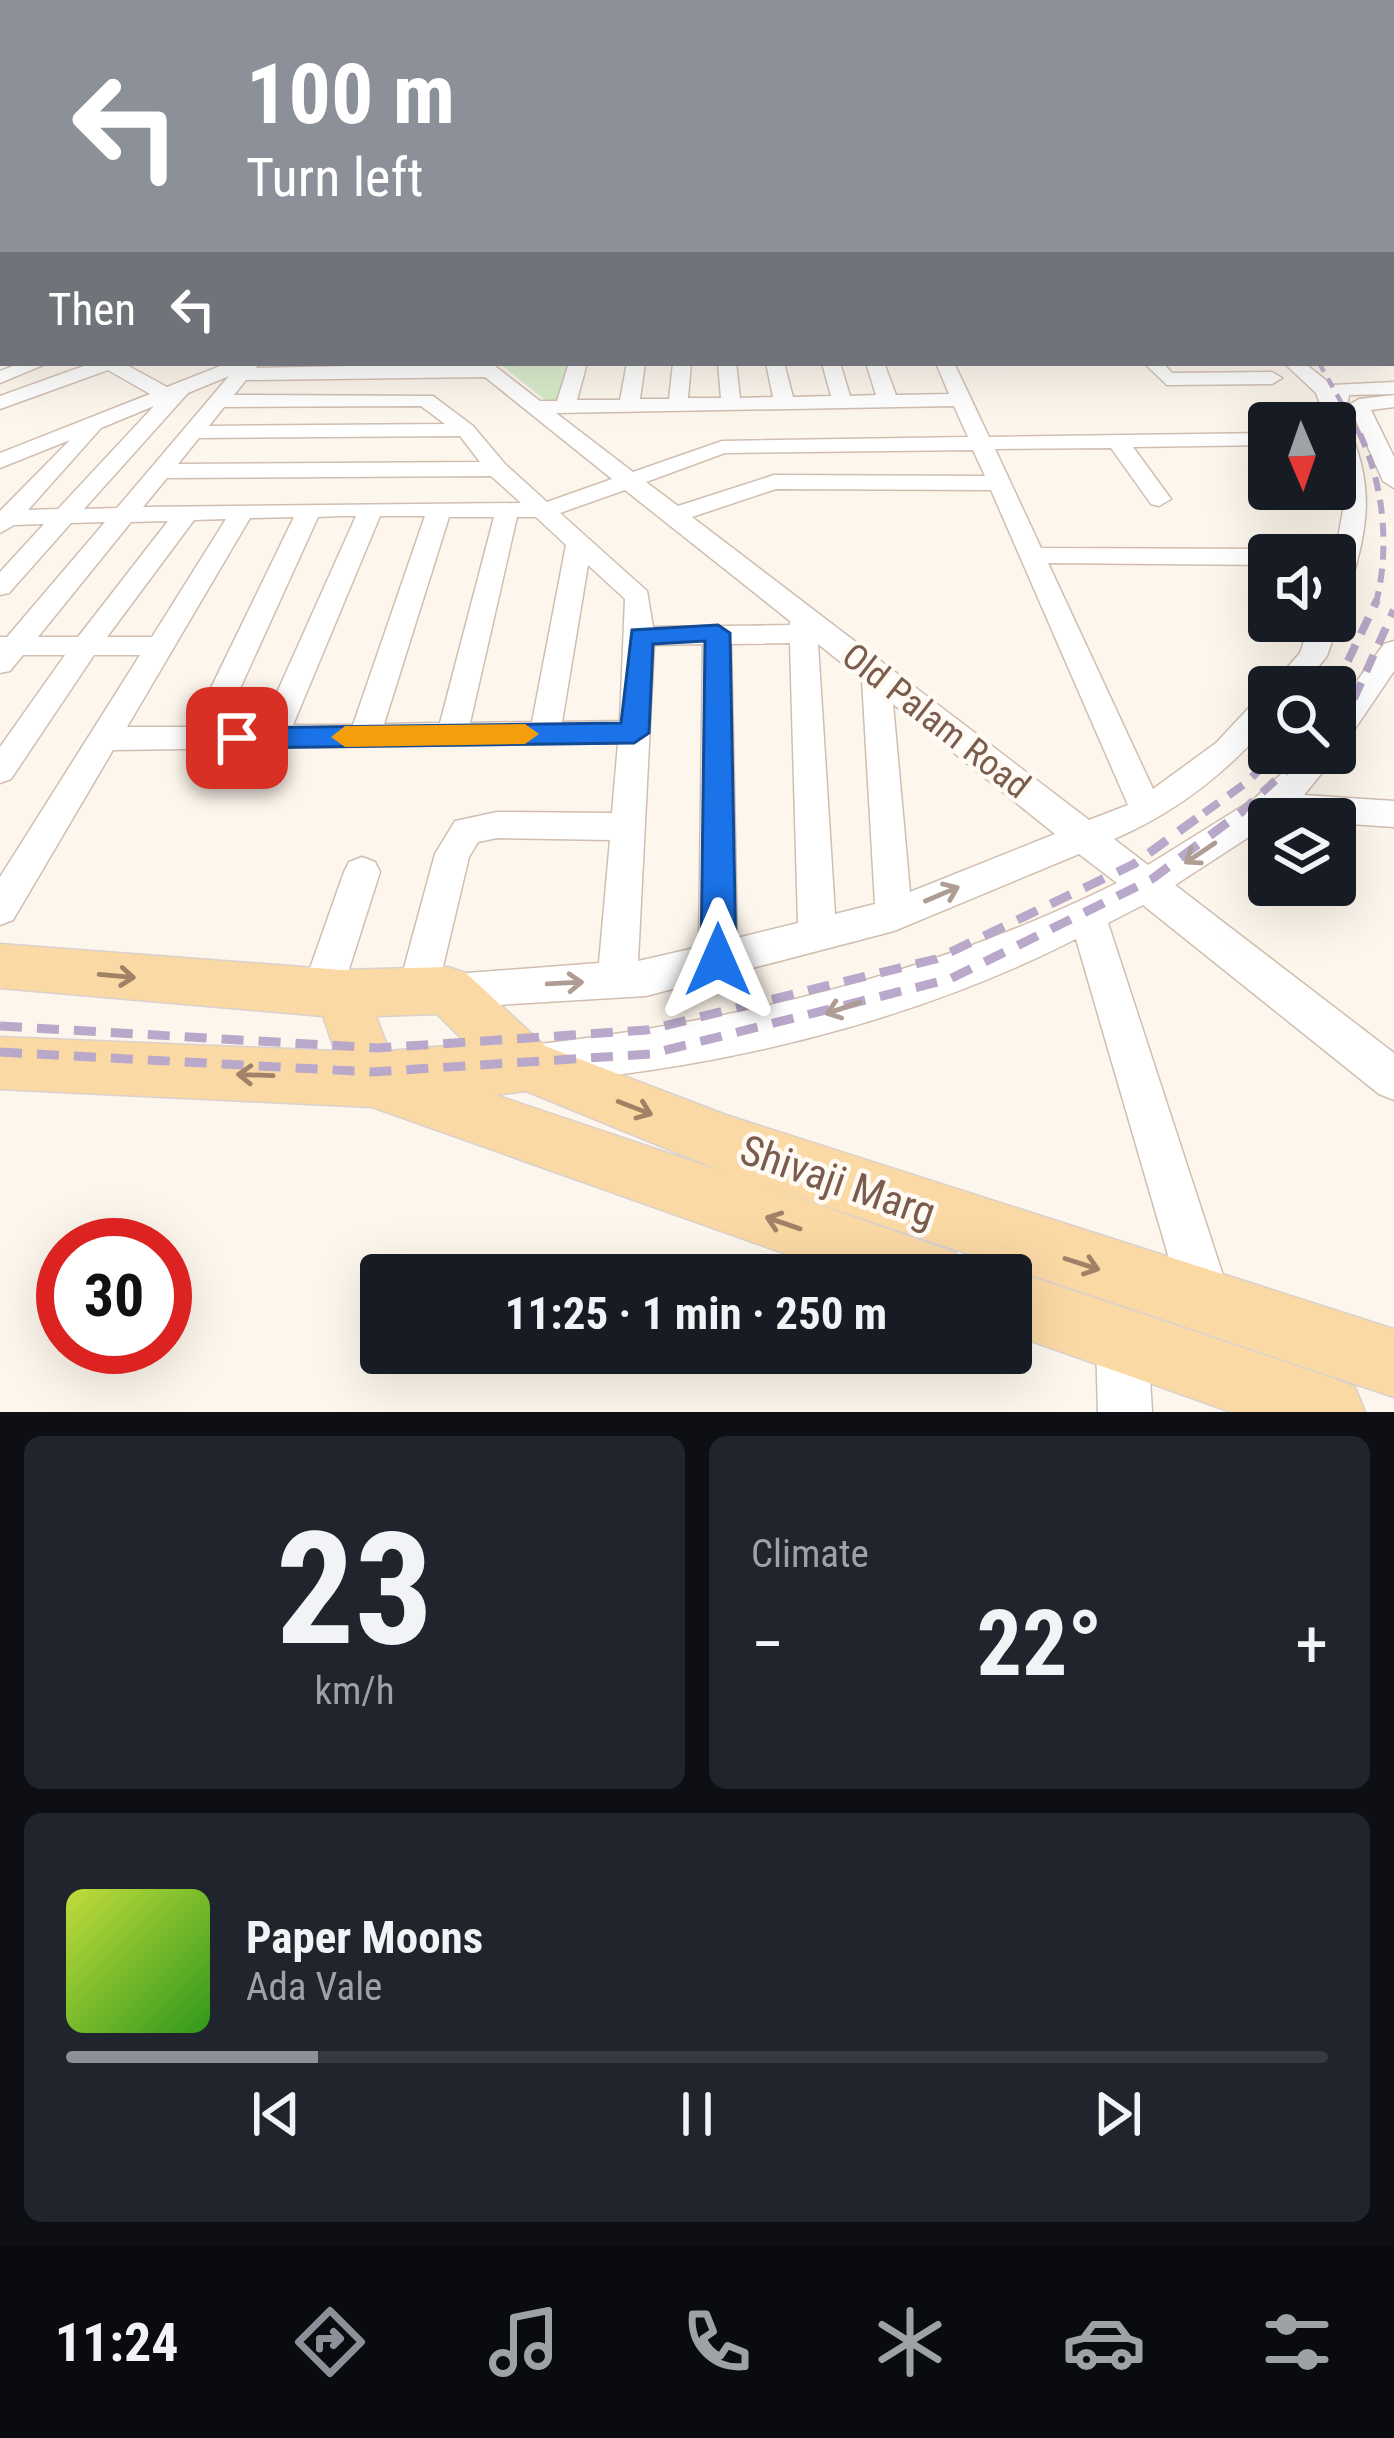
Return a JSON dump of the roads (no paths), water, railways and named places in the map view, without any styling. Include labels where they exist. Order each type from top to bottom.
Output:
[{"type":"main road","points":[[0,965],[332,993],[433,990]]},
{"type":"main road","name":"Shivaji Marg","points":[[433,990],[526,1065],[726,1144],[1394,1363]]},
{"type":"main road","points":[[332,993],[372,1080],[526,1065]]},
{"type":"main road","name":"Shivaji Marg","points":[[0,1063],[372,1080],[873,1254]]},
{"type":"main road","points":[[1032,1309],[1330,1412]]},
{"type":"street","points":[[0,376],[29,366]]},
{"type":"street","points":[[0,403],[102,366]]},
{"type":"street","points":[[117,366],[173,392]]},
{"type":"street","points":[[565,406],[577,366]]},
{"type":"street","points":[[629,405],[636,366]]},
{"type":"street","points":[[679,404],[682,366]]},
{"type":"street","points":[[727,366],[731,403]]},
{"type":"street","points":[[776,366],[784,402]]},
{"type":"street","points":[[832,366],[842,401]]},
{"type":"street","points":[[876,366],[888,401]]},
{"type":"street","points":[[946,366],[1147,811]]},
{"type":"street","points":[[1156,366],[1167,379],[1272,378]]},
{"type":"street","points":[[1297,366],[1328,392],[1394,401]]},
{"type":"street","points":[[1345,366],[1386,438],[1394,481]]},
{"type":"street","points":[[5,652],[246,367]]},
{"type":"street","points":[[0,461],[246,367],[484,367]]},
{"type":"street","name":"Old Palam Road","points":[[484,367],[673,515],[803,625],[876,674],[1394,1078]]},
{"type":"street","points":[[1363,397],[1394,388]]},
{"type":"street","points":[[0,587],[173,392]]},
{"type":"street","points":[[1326,402],[1328,392]]},
{"type":"street","points":[[218,401],[426,400],[466,430],[497,469],[548,510],[638,597],[641,636],[617,980]]},
{"type":"street","points":[[535,407],[961,400]]},
{"type":"street","points":[[2,521],[100,421]]},
{"type":"street","points":[[194,432],[466,430]]},
{"type":"street","points":[[2,521],[371,508],[548,510],[722,447],[1248,439]]},
{"type":"street","points":[[1117,441],[1159,499]]},
{"type":"street","points":[[161,471],[497,469]]},
{"type":"street","points":[[673,515],[774,482],[997,483]]},
{"type":"street","points":[[1352,534],[1360,519],[1356,483]]},
{"type":"street","points":[[452,735],[508,507]]},
{"type":"street","points":[[272,738],[371,508]]},
{"type":"street","points":[[365,736],[440,508]]},
{"type":"street","points":[[202,739],[309,510]]},
{"type":"street","points":[[0,909],[242,512]]},
{"type":"street","points":[[0,771],[186,514]]},
{"type":"street","points":[[545,734],[579,543]]},
{"type":"street","points":[[1028,555],[1248,557]]},
{"type":"street","points":[[641,636],[803,625],[817,934]]},
{"type":"street","points":[[718,633],[718,960]]},
{"type":"street","points":[[5,652],[159,646]]},
{"type":"street","points":[[1356,704],[1394,650]]},
{"type":"street","points":[[876,674],[894,915]]},
{"type":"street","points":[[628,826],[497,825],[467,831],[452,854],[433,990],[617,980],[718,960],[894,915],[1147,811],[1227,751],[1248,728]]},
{"type":"street","points":[[101,739],[634,733]]},
{"type":"street","points":[[1276,798],[1307,774]]},
{"type":"street","points":[[1356,811],[1394,814]]},
{"type":"street","points":[[526,1065],[627,1056],[808,1019],[998,956],[1148,887],[1248,818]]},
{"type":"street","points":[[332,993],[362,872]]},
{"type":"street","points":[[1087,915],[1207,1303]]},
{"type":"street","points":[[1123,1341],[1125,1412]]},
{"type":"railway","points":[[1321,366],[1361,437]]},
{"type":"railway","points":[[1360,434],[1375,475],[1382,517],[1383,561],[1376,601]]},
{"type":"railway","points":[[1346,666],[1376,601]]},
{"type":"railway","points":[[1356,694],[1394,610]]},
{"type":"railway","points":[[1204,813],[1255,774]]},
{"type":"railway","points":[[1240,813],[1282,774]]},
{"type":"railway","points":[[0,1026],[378,1048],[647,1030],[936,959],[1134,864],[1208,810]]},
{"type":"railway","points":[[1240,813],[1244,810]]},
{"type":"railway","points":[[0,1052],[372,1072],[650,1054],[950,979],[1152,879],[1240,813]]}]
